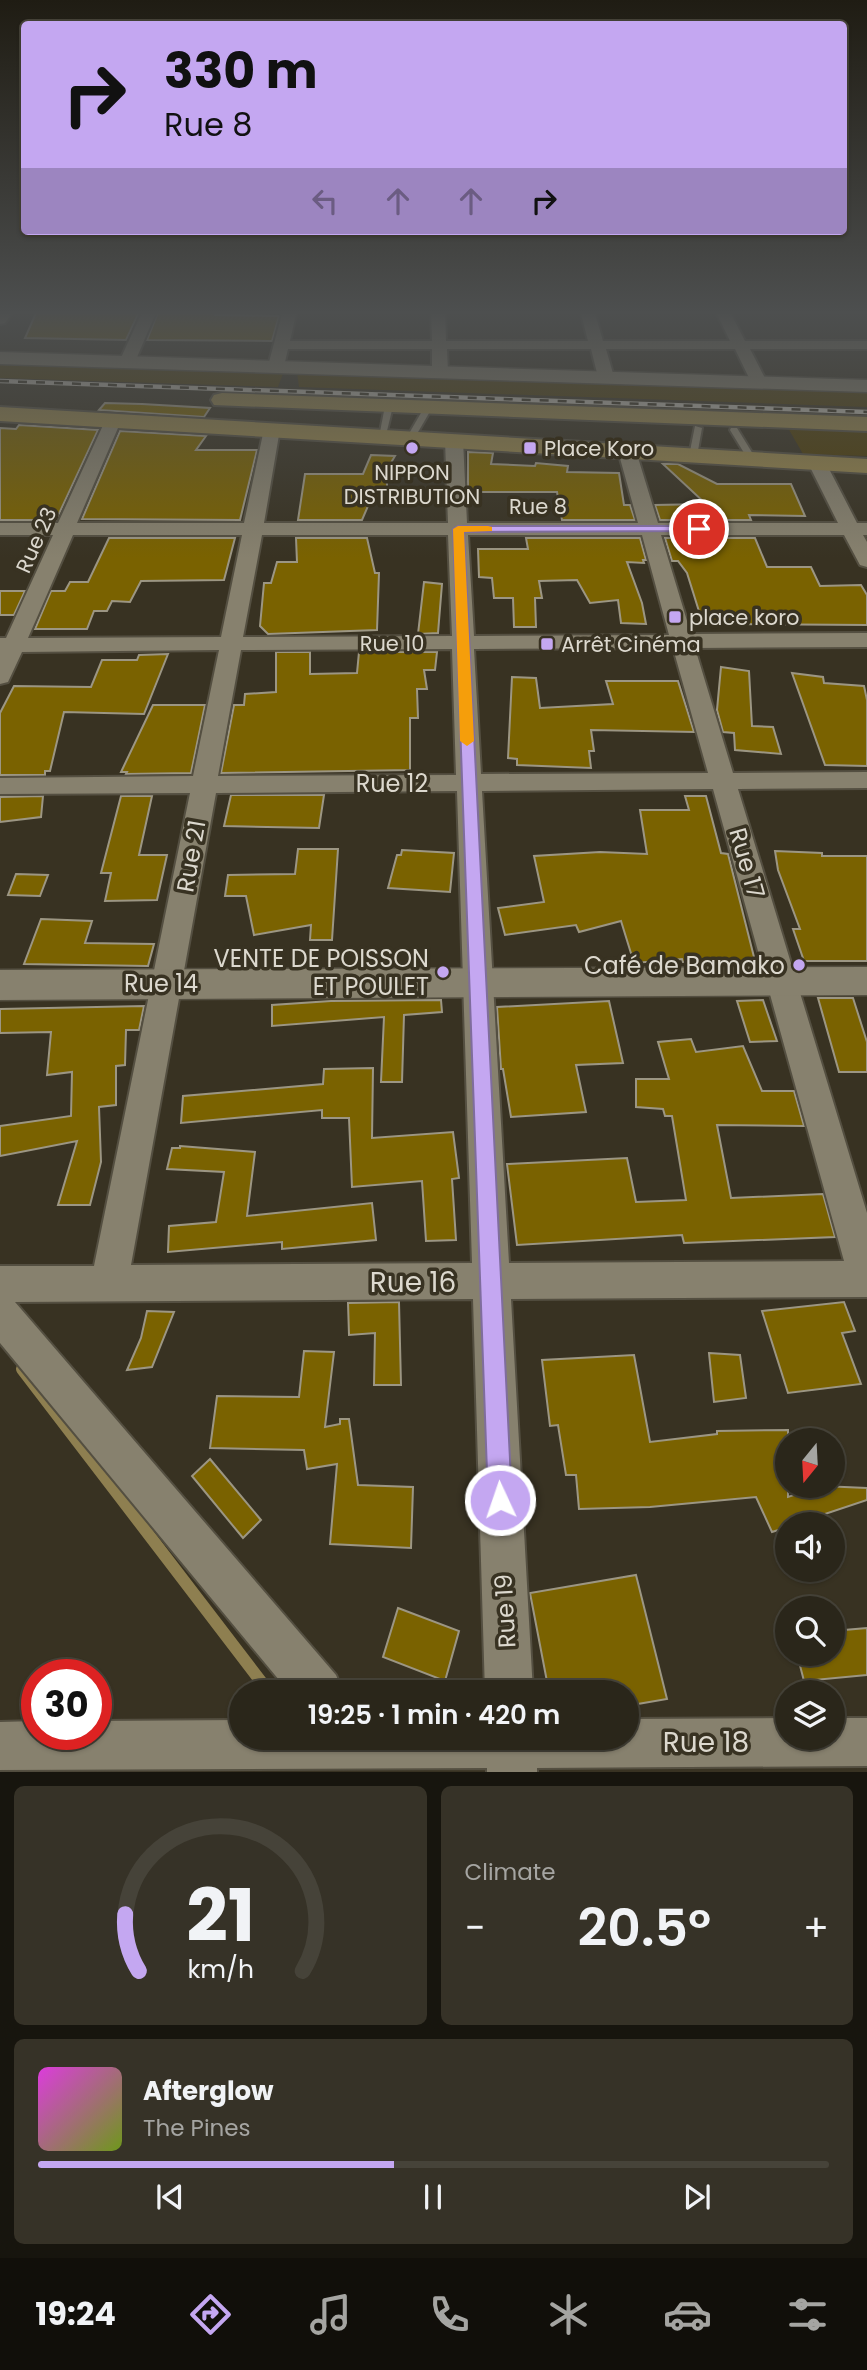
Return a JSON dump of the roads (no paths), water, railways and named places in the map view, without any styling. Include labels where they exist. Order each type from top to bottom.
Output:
[{"type":"main road","points":[[194,399],[403,423],[454,440],[867,466]]},
{"type":"main road","points":[[0,414],[272,429],[403,423],[668,419],[867,424]]},
{"type":"street","name":"Rue 23","points":[[0,677],[7,645],[66,529],[113,421]]},
{"type":"street","name":"Rue 21","points":[[109,1284],[272,429]]},
{"type":"street","name":"Rue 19","points":[[454,440],[508,1680]]},
{"type":"street","name":"Rue 17","points":[[627,451],[867,1277]]},
{"type":"street","points":[[817,463],[858,529],[867,561]]},
{"type":"street","name":"Rue 8","points":[[0,529],[858,529]]},
{"type":"street","name":"Rue 10","points":[[7,645],[867,640]]},
{"type":"street","name":"Rue 12","points":[[0,786],[867,780]]},
{"type":"street","name":"Rue 14","points":[[0,985],[867,981]]},
{"type":"street","name":"Rue 16","points":[[0,1284],[867,1277]]},
{"type":"street","points":[[0,1313],[309,1680]]},
{"type":"street","name":"Rue 18","points":[[511,1751],[867,1742]]},
{"type":"street","name":"Rue 18","points":[[0,1746],[229,1743]]},
{"type":"lane","points":[[693,456],[698,428]]},
{"type":"lane","points":[[734,430],[752,459]]},
{"type":"waterway","points":[[22,1369],[260,1680]]},
{"type":"railway","points":[[327,393],[867,412]]},
{"type":"place","name":"NIPPON DISTRIBUTION","points":[[412,448]]},
{"type":"place","name":"Place Koro","points":[[530,448]]},
{"type":"place","name":"place koro","points":[[675,617]]},
{"type":"place","name":"Arrêt Cinéma","points":[[547,644]]},
{"type":"place","name":"Café de Bamako","points":[[799,965]]},
{"type":"place","name":"VENTE DE POISSON ET POULET","points":[[443,972]]}]
